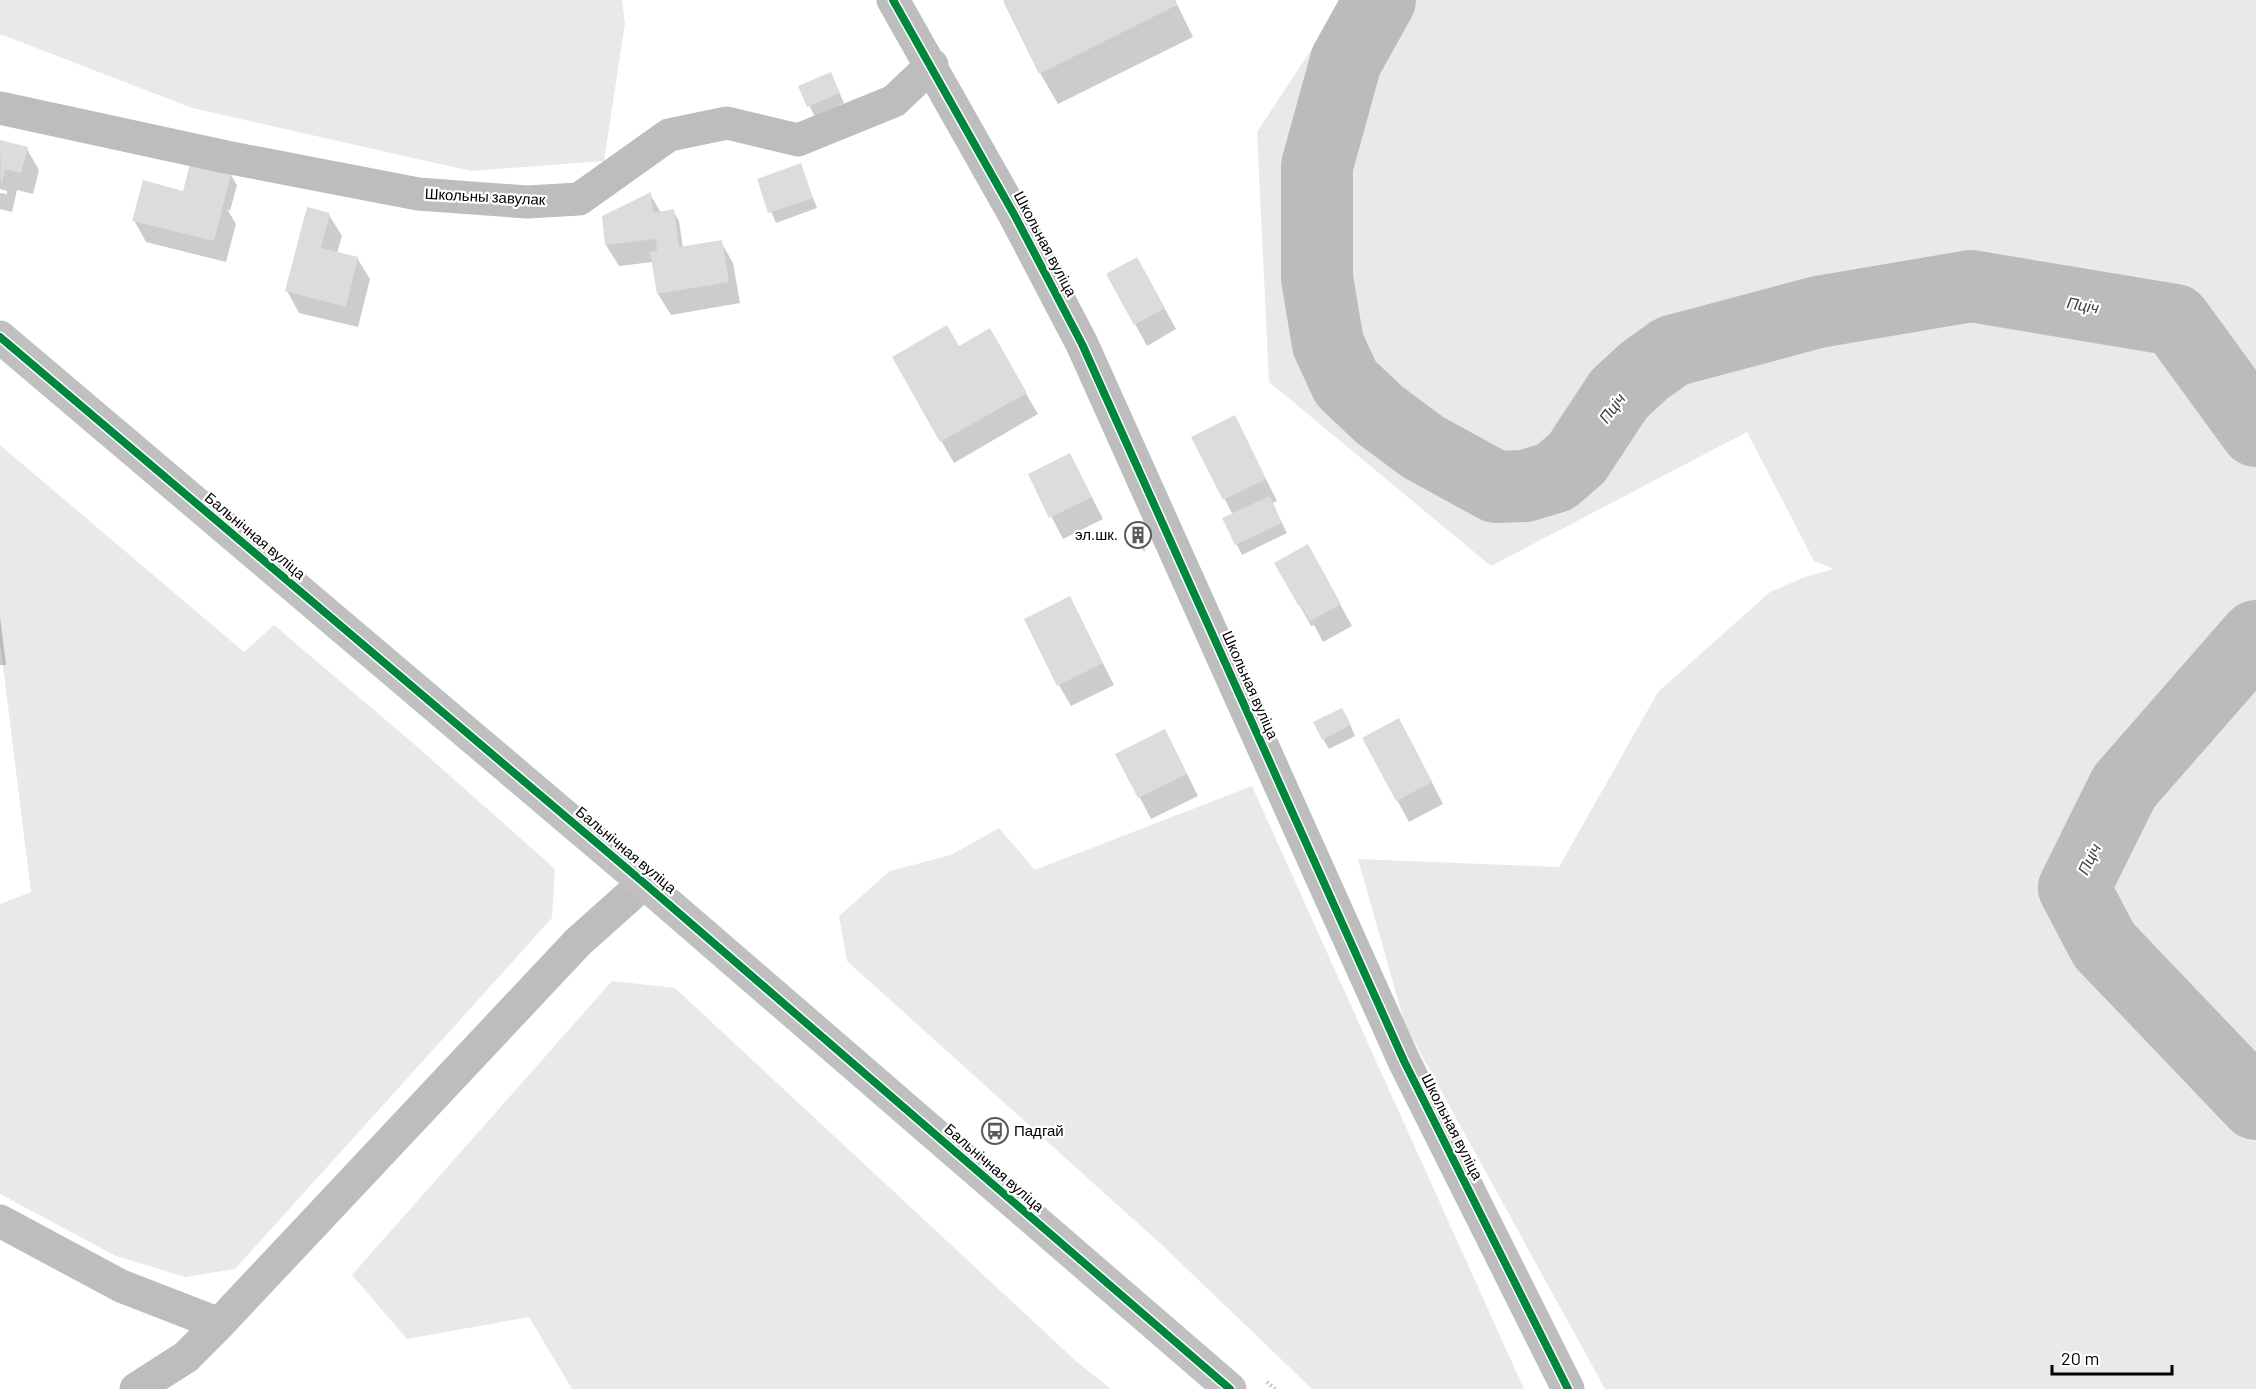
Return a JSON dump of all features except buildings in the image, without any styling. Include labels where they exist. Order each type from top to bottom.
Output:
[{"type":"street","name":"Школьная вуліца","points":[[893,0],[932,65],[1082,344],[1404,1061],[1568,1389]]},
{"type":"street","name":"Школьны завулак","points":[[0,108],[226,157],[418,194],[527,202],[579,199],[669,135],[728,123],[798,140],[894,101],[932,65]]},
{"type":"street","name":"Бальнічная вуліца","points":[[0,338],[644,883],[1230,1389]]},
{"type":"street","points":[[136,1389],[186,1357],[578,942],[644,883]]},
{"type":"street","points":[[0,1221],[121,1286],[219,1324]]},
{"type":"shaded area","points":[[0,0],[622,0],[625,23],[604,161],[471,171],[192,108],[0,34]]},
{"type":"shaded area","points":[[1344,0],[2256,0],[2256,1389],[1605,1389],[1405,1025],[1358,859],[1559,867],[1658,692],[1770,592],[1805,577],[1834,569],[1814,561],[1747,432],[1491,566],[1269,382],[1257,132]]},
{"type":"shaded area","points":[[0,445],[244,652],[274,625],[414,744],[555,869],[552,918],[235,1269],[185,1277],[116,1256],[0,1194],[0,904],[31,892],[0,642]]},
{"type":"shaded area","points":[[1252,786],[1524,1389],[1312,1389],[1163,1246],[847,961],[839,916],[890,871],[951,855],[999,828],[1035,870]]},
{"type":"shaded area","points":[[612,981],[675,988],[1077,1362],[1111,1389],[572,1389],[529,1317],[407,1339],[352,1275]]},
{"type":"waterway","name":"Пціч","points":[[1380,0],[1346,61],[1317,166],[1317,278],[1328,344],[1346,383],[1380,415],[1423,447],[1496,487],[1525,486],[1555,477],[1577,458],[1619,394],[1644,371],[1672,351],[1818,312],[1971,286],[2175,320],[2256,431]]},
{"type":"waterway","name":"Пціч","points":[[2256,636],[2124,787],[2074,888],[2104,945],[2256,1104]]},
{"type":"cycle path","points":[[893,0],[1015,216],[1082,344],[1404,1061],[1568,1389]]},
{"type":"cycle path","points":[[0,337],[644,883],[1230,1389]]},
{"type":"place","name":"эл.шк.","points":[[1138,535]]},
{"type":"place","name":"Падгай","points":[[995,1131]]}]
